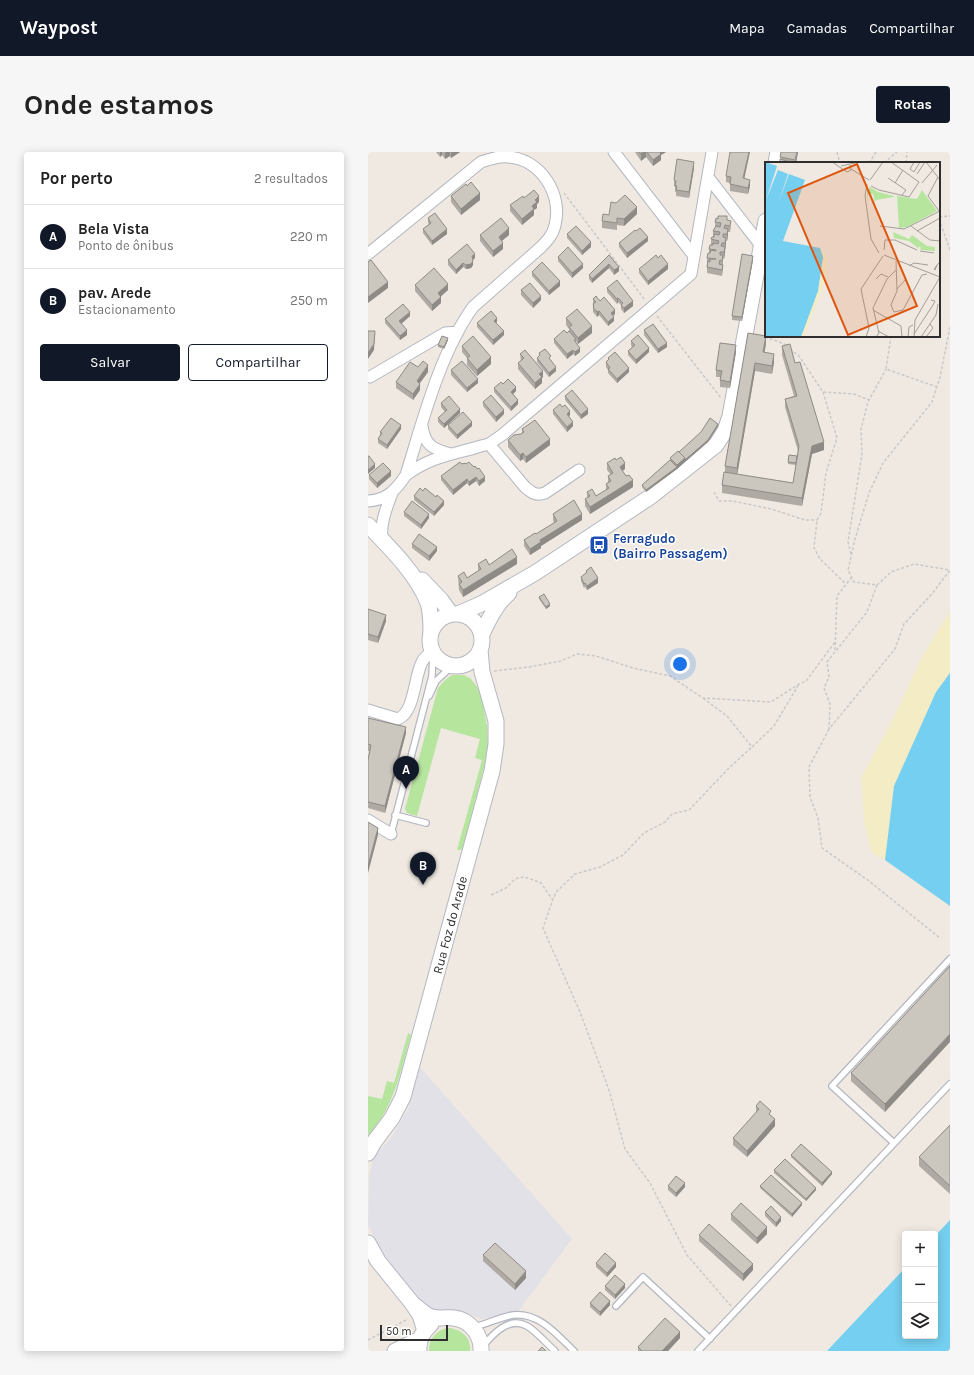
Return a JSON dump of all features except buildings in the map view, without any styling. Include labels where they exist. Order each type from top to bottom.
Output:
[{"type":"street","points":[[614,152],[694,256]]},
{"type":"street","points":[[406,475],[417,467],[433,459],[489,444],[502,435],[691,274],[712,152]]},
{"type":"street","points":[[776,162],[778,152]]},
{"type":"street","points":[[368,254],[481,162],[496,158],[510,157],[523,161],[536,169],[547,180],[555,195],[557,210],[555,225],[550,238],[473,307],[465,318],[438,377],[406,475],[400,485],[392,493],[379,500],[368,501]]},
{"type":"street","points":[[708,177],[762,247]]},
{"type":"street","points":[[431,633],[438,622],[445,617],[481,604],[535,572],[650,497],[716,445],[725,430],[731,410],[765,228]]},
{"type":"street","points":[[370,377],[445,333],[458,332]]},
{"type":"street","points":[[422,423],[424,437],[431,446],[451,454]]},
{"type":"street","points":[[489,444],[525,487],[532,493],[540,495],[545,493],[579,470]]},
{"type":"street","points":[[382,540],[382,522],[392,493]]},
{"type":"street","points":[[368,525],[455,614],[466,616],[473,620],[482,634]]},
{"type":"street","points":[[368,710],[398,719],[403,717],[410,704],[422,662],[434,652],[431,644],[431,619],[428,603],[417,582],[401,560]]},
{"type":"street","name":"Rua Foz do Arade","points":[[370,1147],[392,1118],[403,1097],[492,771],[496,744],[496,721],[482,672],[480,650],[482,634],[491,615],[502,598],[535,572]]},
{"type":"street","points":[[458,665],[474,659],[480,650]]},
{"type":"street","name":"Rua Foz do Arade","points":[[434,652],[443,662],[458,665],[475,674],[489,700]]},
{"type":"street","points":[[368,820],[390,834]]},
{"type":"street","points":[[368,1243],[378,1261],[412,1310],[420,1315],[421,1340]]},
{"type":"street","points":[[412,1310],[443,1319]]},
{"type":"street","points":[[395,1351],[421,1340],[430,1325],[443,1319],[453,1318],[464,1321],[472,1327],[480,1340],[481,1350]]},
{"type":"lane","points":[[390,834],[432,676],[434,652]]},
{"type":"lane","points":[[424,709],[436,681],[458,665]]},
{"type":"lane","points":[[395,815],[426,823]]},
{"type":"lane","points":[[894,1143],[832,1086],[950,959]]},
{"type":"lane","points":[[698,1351],[950,1084]]},
{"type":"lane","points":[[616,1306],[643,1277],[710,1339]]},
{"type":"lane","points":[[472,1327],[514,1315],[532,1317],[546,1325],[574,1351]]},
{"type":"lane","points":[[481,1350],[488,1340],[503,1326],[516,1323],[527,1326],[555,1351]]},
{"type":"path","points":[[837,152],[840,162]]},
{"type":"path","points":[[870,162],[876,152]]},
{"type":"path","points":[[885,162],[897,152]]},
{"type":"path","points":[[906,162],[907,152]]},
{"type":"path","points":[[562,191],[731,410]]},
{"type":"path","points":[[940,218],[950,216]]},
{"type":"path","points":[[940,221],[950,250]]},
{"type":"path","points":[[877,585],[854,582],[848,570],[851,555],[870,493],[883,463],[932,402],[937,387],[950,327]]},
{"type":"path","points":[[746,330],[765,337]]},
{"type":"path","points":[[765,337],[782,343],[799,356],[823,392],[837,438],[826,473],[821,513],[816,520],[814,548],[820,559],[846,584]]},
{"type":"path","points":[[851,555],[848,542],[862,454],[861,429],[869,400],[886,369],[891,337]]},
{"type":"path","points":[[886,369],[937,387]]},
{"type":"path","points":[[823,392],[854,394],[869,400]]},
{"type":"path","points":[[714,492],[719,501],[771,509],[805,520],[816,520]]},
{"type":"path","points":[[829,729],[830,704],[824,688],[830,677],[827,662],[867,612],[877,585],[891,572],[914,564],[950,570],[931,595],[904,624],[895,649],[829,729],[809,766],[810,797],[818,818],[822,848],[869,880],[940,938]]},
{"type":"path","points":[[835,652],[837,596],[852,577]]},
{"type":"path","points":[[703,698],[771,702],[806,681],[835,642]]},
{"type":"path","points":[[482,672],[535,666],[561,661],[577,654],[596,656],[633,668],[670,676],[727,716],[752,747]]},
{"type":"path","points":[[736,1312],[687,1256],[650,1183],[625,1149],[608,1090],[580,1012],[543,928],[557,891],[574,874],[600,867],[623,856],[644,833],[665,822],[672,814],[689,810],[728,769],[774,726],[799,684]]},
{"type":"path","points":[[491,895],[506,888],[514,879],[523,877],[541,883],[553,899]]},
{"type":"path","points":[[368,1340],[412,1310]]},
{"type":"shaded area","points":[[419,1066],[572,1239],[517,1313],[482,1319],[469,1314],[452,1311],[431,1312],[414,1296],[382,1254],[368,1225],[369,1177],[373,1158],[391,1138],[409,1107]]},
{"type":"green space","points":[[452,675],[464,675],[471,679],[477,687],[481,696],[487,726],[488,745],[485,763],[461,850],[457,850],[482,760],[475,758],[480,739],[441,728],[417,816],[407,813],[405,809],[438,688]]},
{"type":"green space","points":[[408,1033],[411,1035],[395,1090],[384,1114],[368,1135],[368,1096],[382,1099],[387,1081],[394,1083]]},
{"type":"green space","points":[[447,1328],[452,1328],[464,1334],[469,1342],[470,1351],[429,1351],[430,1342],[436,1333]]},
{"type":"sand","points":[[950,611],[950,673],[936,692],[894,786],[885,860],[872,853],[865,827],[861,778],[893,719],[921,659]]},
{"type":"water","points":[[950,673],[950,906],[885,860],[894,786],[936,692]]},
{"type":"water","points":[[950,1220],[950,1351],[827,1351],[902,1271],[902,1339],[938,1339],[938,1233]]},
{"type":"place","name":"Ferragudo (Bairro Passagem)","points":[[599,545]]},
{"type":"place","name":"Bela Vista","points":[[406,789]]},
{"type":"place","name":"pav. Arede","points":[[423,885]]}]
